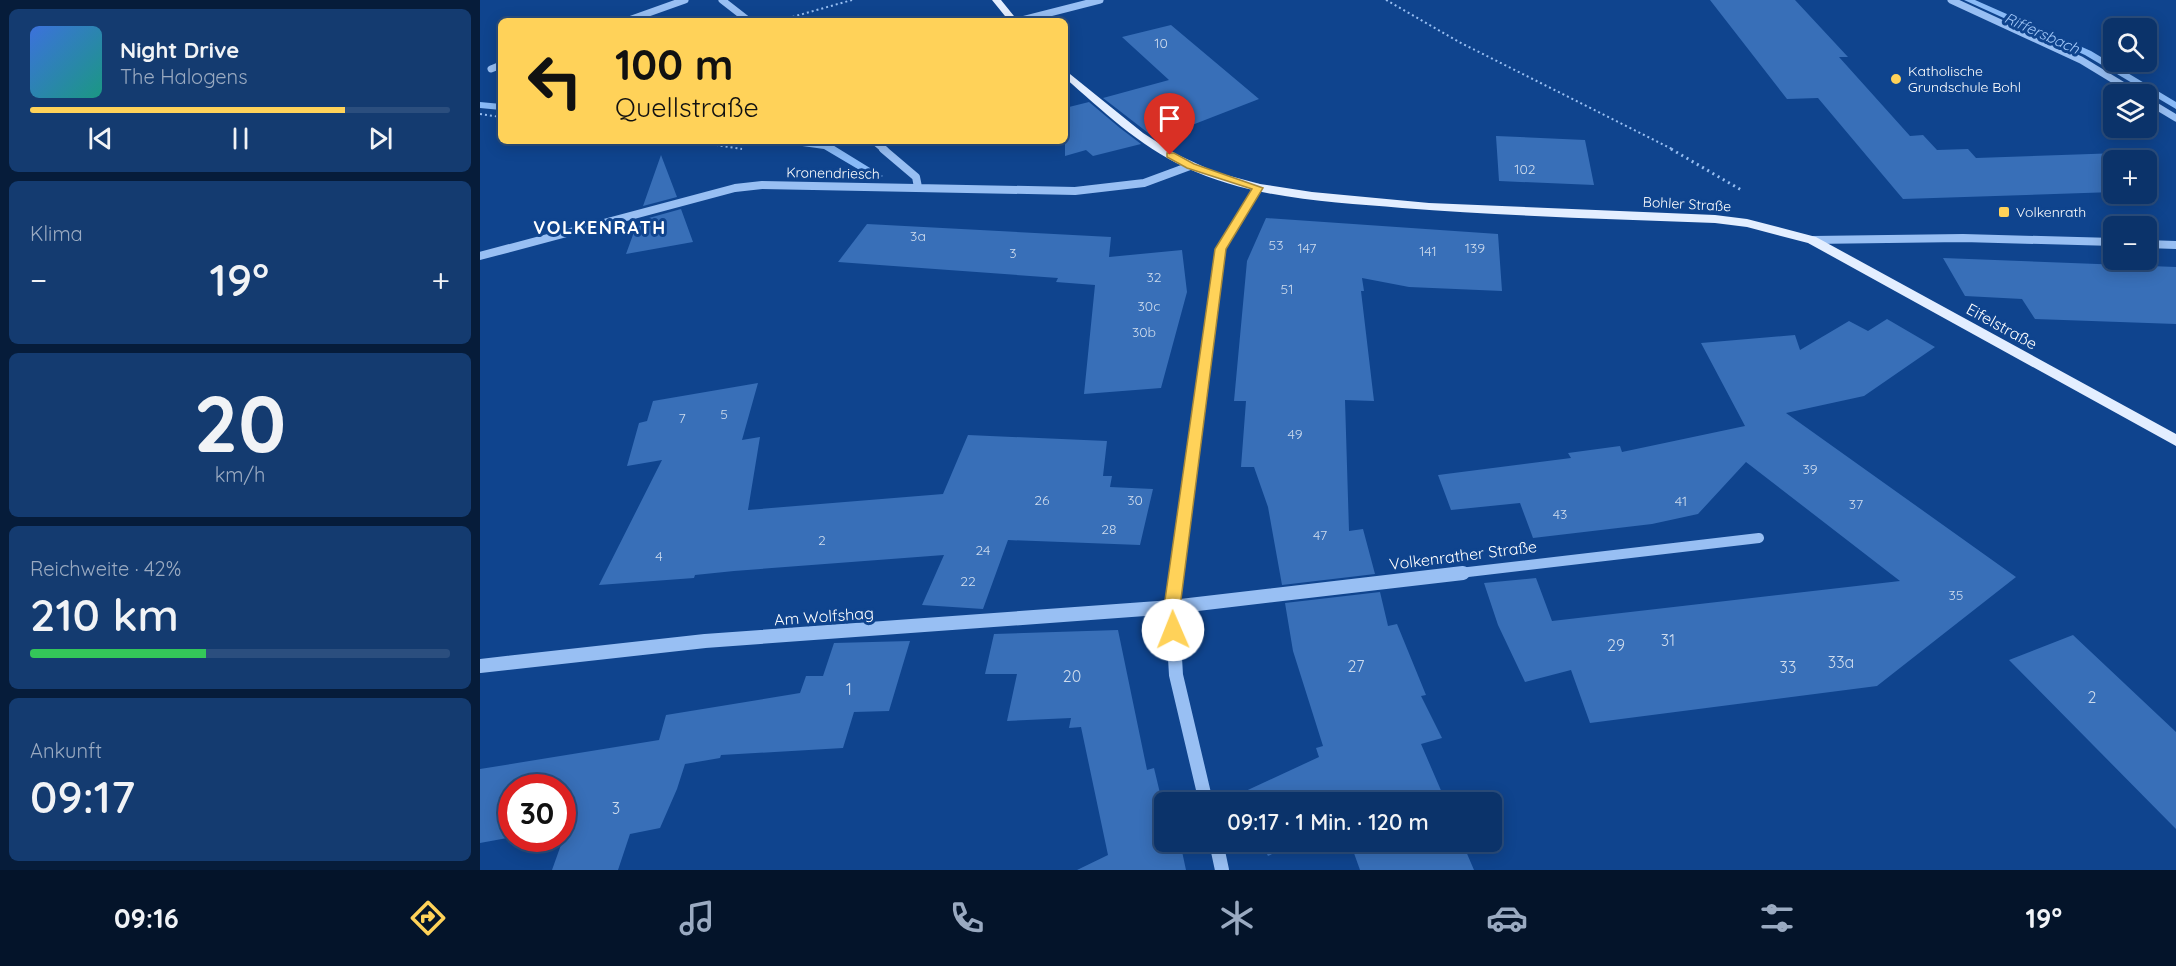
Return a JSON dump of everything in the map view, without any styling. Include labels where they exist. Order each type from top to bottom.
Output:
[{"type":"main road","points":[[996,0],[1013,18]]},
{"type":"main road","name":"Bohler Straße","points":[[1068,75],[1151,144],[1190,166],[1258,188],[1351,200],[1447,208],[1715,219],[1747,223],[1812,240]]},
{"type":"main road","name":"Eifelstraße","points":[[1812,240],[2176,441]]},
{"type":"street","points":[[634,18],[685,0]]},
{"type":"street","points":[[722,0],[745,18]]},
{"type":"street","points":[[1028,18],[1100,0]]},
{"type":"street","points":[[1951,0],[2081,60],[2121,84]]},
{"type":"street","points":[[491,69],[498,66]]},
{"type":"street","points":[[2157,107],[2176,118]]},
{"type":"street","points":[[878,144],[916,177],[918,187]]},
{"type":"street","name":"Kronendriesch","points":[[480,256],[735,188],[762,185],[1075,191],[1144,183],[1190,166]]},
{"type":"street","points":[[1204,792],[1176,675],[1172,607],[1220,249],[1258,188]]},
{"type":"street","name":"Bohler Straße","points":[[1812,240],[1986,237],[2103,242]]},
{"type":"street","points":[[2157,244],[2176,245]]},
{"type":"street","name":"Volkenrather Straße","points":[[1172,607],[1759,538]]},
{"type":"street","name":"Am Wolfshag","points":[[480,666],[705,641],[1172,607]]},
{"type":"street","points":[[1218,852],[1222,870]]},
{"type":"path","points":[[788,18],[852,0]]},
{"type":"path","points":[[1386,0],[1461,43],[1695,161],[1771,208],[1786,232]]},
{"type":"path","points":[[480,114],[498,117]]},
{"type":"path","points":[[710,144],[742,149]]},
{"type":"building","points":[[1710,0],[1795,0],[1848,57],[1839,57],[1910,136],[1923,135],[1937,150],[1968,149],[1976,158],[2103,154],[2103,192],[1903,199],[1818,98],[1787,99]]},
{"type":"building","points":[[1171,25],[1259,99],[1156,139],[1103,98],[1169,80],[1122,37]]},
{"type":"building","points":[[1089,102],[1141,144],[1093,156],[1086,150],[1065,156],[1065,144],[1068,144],[1068,107]]},
{"type":"building","points":[[1496,136],[1585,140],[1594,185],[1499,181]]},
{"type":"building","points":[[661,155],[677,197],[643,206]]},
{"type":"building","points":[[681,209],[693,242],[626,254],[638,221]]},
{"type":"building","points":[[1266,218],[1498,234],[1502,291],[1409,287],[1362,278],[1364,291],[1361,291],[1374,401],[1345,400],[1349,531],[1363,529],[1375,574],[1282,585],[1268,507],[1254,467],[1241,467],[1246,401],[1234,401],[1247,261]]},
{"type":"building","points":[[867,224],[1111,237],[1109,257],[1182,250],[1187,292],[1161,388],[1084,394],[1095,285],[1056,282],[1058,278],[838,262]]},
{"type":"building","points":[[1943,258],[2103,264],[2103,270],[2157,270],[2157,266],[2176,267],[2176,324],[2035,319],[2022,299],[1965,296]]},
{"type":"building","points":[[1887,319],[1935,347],[1864,396],[1786,413],[2016,577],[1877,686],[1590,723],[1571,670],[1525,682],[1498,625],[1484,583],[1536,578],[1552,621],[1900,581],[1746,462],[1698,514],[1652,524],[1533,538],[1520,503],[1451,510],[1438,475],[1571,458],[1568,453],[1620,446],[1622,452],[1745,426],[1701,343],[1795,335],[1800,350],[1849,321],[1868,331]]},
{"type":"building","points":[[758,383],[742,440],[760,437],[748,510],[943,494],[968,435],[1107,441],[1103,476],[1112,476],[1110,487],[1153,489],[1140,545],[1008,540],[983,609],[922,605],[944,555],[734,571],[695,575],[694,578],[599,585],[662,460],[627,466],[639,423],[647,421],[653,401]]},
{"type":"building","points":[[1380,592],[1388,626],[1397,624],[1426,695],[1421,696],[1442,738],[1421,744],[1442,792],[1243,792],[1319,757],[1316,748],[1323,746],[1293,651],[1285,603]]},
{"type":"building","points":[[1118,630],[1147,770],[1154,768],[1160,792],[1154,792],[1154,852],[1182,852],[1186,870],[1077,870],[1108,855],[1081,727],[1069,728],[1071,718],[1007,721],[1017,674],[985,674],[994,634]]},
{"type":"building","points":[[2073,635],[2176,732],[2176,829],[2009,660]]},
{"type":"building","points":[[910,641],[889,711],[854,712],[843,748],[721,755],[720,758],[685,764],[660,828],[630,834],[618,870],[552,870],[558,852],[576,852],[576,774],[498,774],[498,840],[480,843],[480,769],[659,740],[666,715],[800,693],[806,676],[823,676],[834,643]]},
{"type":"building","points":[[1354,852],[1466,852],[1474,870],[1360,870]]},
{"type":"waterway","name":"Riffersbach","points":[[1968,0],[2088,53],[2176,106]]},
{"type":"waterway","points":[[480,105],[498,107]]},
{"type":"waterway","points":[[811,144],[827,146],[877,176]]},
{"type":"place","name":"Katholische Grundschule Bohl","points":[[1896,79]]},
{"type":"place","name":"Volkenrath","points":[[2004,212]]},
{"type":"district","name":"VOLKENRATH","points":[[600,227]]},
{"type":"route","points":[[1170,155],[1190,166],[1258,188],[1220,249],[1172,607],[1173,630]]}]
